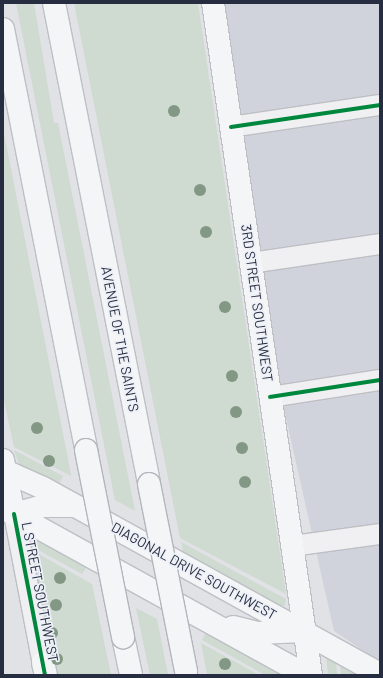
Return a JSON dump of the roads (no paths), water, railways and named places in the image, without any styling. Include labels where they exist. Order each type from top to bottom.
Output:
[{"type":"main road","name":"AVENUE OF THE SAINTS","points":[[54,3],[187,673]]},
{"type":"main road","name":"3RD STREET SOUTHWEST","points":[[213,3],[311,675]]},
{"type":"main road","points":[[3,29],[131,675]]},
{"type":"main road","name":"DIAGONAL DRIVE SOUTHWEST","points":[[4,467],[305,631],[380,674]]},
{"type":"main road","name":"L STREET SOUTHWEST","points":[[4,467],[8,511]]},
{"type":"main road","points":[[8,511],[44,506],[76,506]]},
{"type":"main road","points":[[8,511],[306,675]]},
{"type":"main road","points":[[205,619],[257,633],[305,631]]},
{"type":"street","points":[[231,127],[380,105]]},
{"type":"street","points":[[251,263],[380,244]]},
{"type":"street","points":[[270,397],[380,380]]},
{"type":"street","name":"L STREET SOUTHWEST","points":[[8,511],[45,671]]},
{"type":"street","points":[[292,546],[380,534]]}]
